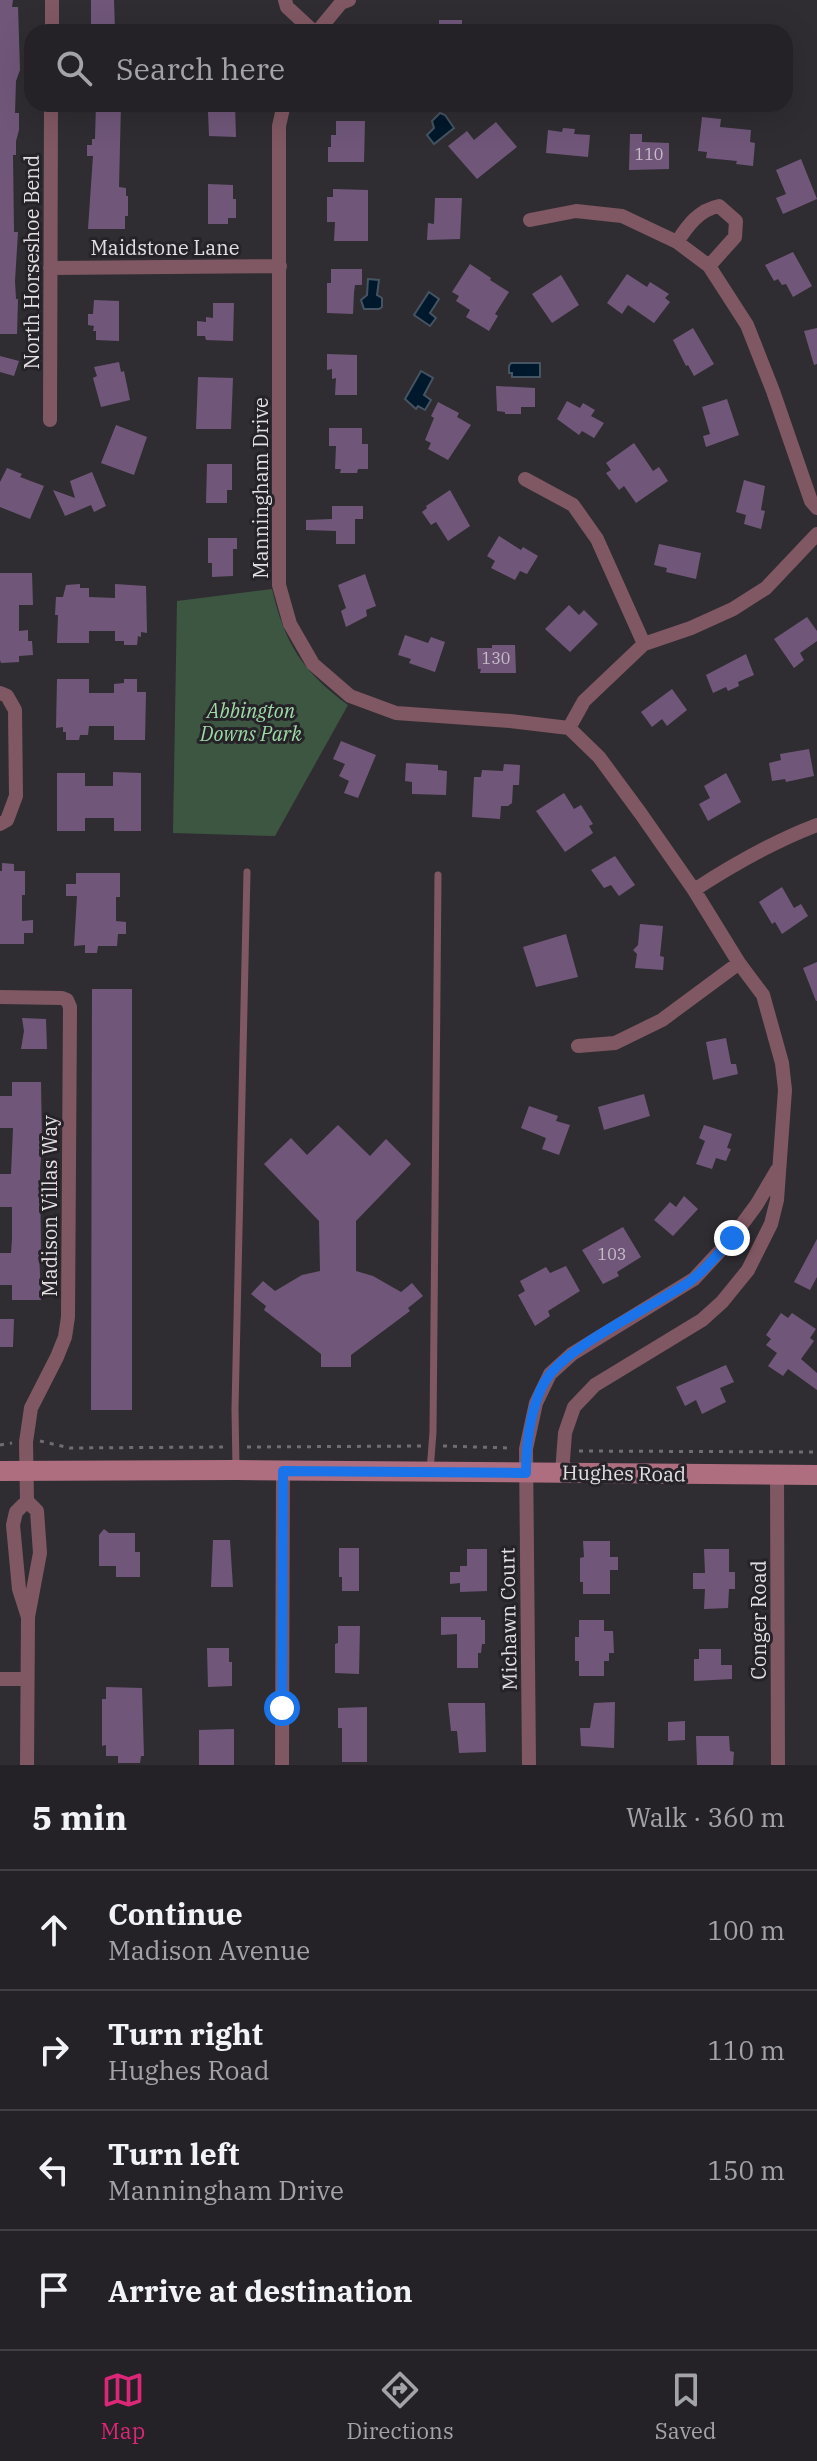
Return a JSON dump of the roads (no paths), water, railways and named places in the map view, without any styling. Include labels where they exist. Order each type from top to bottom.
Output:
[{"type":"main road","name":"Hughes Road","points":[[0,1471],[817,1475]]},
{"type":"street","points":[[52,0],[52,24]]},
{"type":"street","points":[[285,0],[287,7],[306,24]]},
{"type":"street","points":[[322,24],[342,1]]},
{"type":"street","name":"North Horseshoe Bend","points":[[50,420],[51,112]]},
{"type":"street","name":"Manningham Drive","points":[[282,112],[279,126],[279,585],[290,624],[313,664],[350,696],[396,713],[569,728]]},
{"type":"street","points":[[677,242],[686,228],[706,209],[719,206],[728,212],[736,221],[735,237],[709,266]]},
{"type":"street","points":[[530,220],[576,211],[622,216],[677,242],[709,266],[747,325],[811,501],[817,508]]},
{"type":"street","name":"Maidstone Lane","points":[[50,268],[280,266]]},
{"type":"street","points":[[525,479],[573,505],[597,539],[644,644]]},
{"type":"street","points":[[562,1473],[565,1433],[574,1407],[595,1385],[702,1320],[722,1302],[748,1270],[771,1224],[777,1200],[785,1090],[782,1063],[763,995],[739,963],[694,890],[599,757],[569,728],[584,701],[644,644],[733,609],[766,588],[817,534]]},
{"type":"street","points":[[0,693],[7,696],[15,710],[16,796],[7,820],[0,824]]},
{"type":"street","points":[[694,890],[780,839],[817,825]]},
{"type":"street","points":[[578,1046],[615,1043],[662,1020],[739,963]]},
{"type":"street","name":"Madison Villas Way","points":[[0,997],[62,998],[67,1000],[70,1007],[68,1317],[65,1337],[57,1357],[31,1408],[26,1442],[27,1501]]},
{"type":"street","points":[[526,1473],[530,1427],[536,1403],[550,1374],[572,1354],[694,1279],[732,1238],[779,1167]]},
{"type":"street","points":[[282,1765],[283,1471]]},
{"type":"street","name":"Michawn Court","points":[[526,1473],[529,1765]]},
{"type":"street","name":"Conger Road","points":[[777,1474],[778,1765]]},
{"type":"street","points":[[27,1765],[28,1617],[40,1553],[37,1511],[27,1501],[16,1512],[13,1525],[19,1589],[28,1617]]},
{"type":"street","points":[[0,1679],[26,1679]]},
{"type":"lane","points":[[236,1470],[247,872]]},
{"type":"lane","points":[[430,1473],[433,1432],[438,875]]},
{"type":"water","points":[[440,113],[454,128],[434,144],[427,135],[434,128],[432,121]]},
{"type":"water","points":[[368,279],[379,280],[377,295],[382,298],[382,307],[379,309],[364,309],[361,300],[367,295]]},
{"type":"water","points":[[429,292],[439,299],[430,313],[436,318],[430,326],[414,315]]},
{"type":"water","points":[[511,363],[540,363],[540,377],[512,377],[509,373]]},
{"type":"water","points":[[421,371],[433,378],[424,395],[431,400],[425,410],[418,406],[416,409],[405,399]]},
{"type":"park label","name":"Abbington Downs Park","points":[[251,722]]}]
